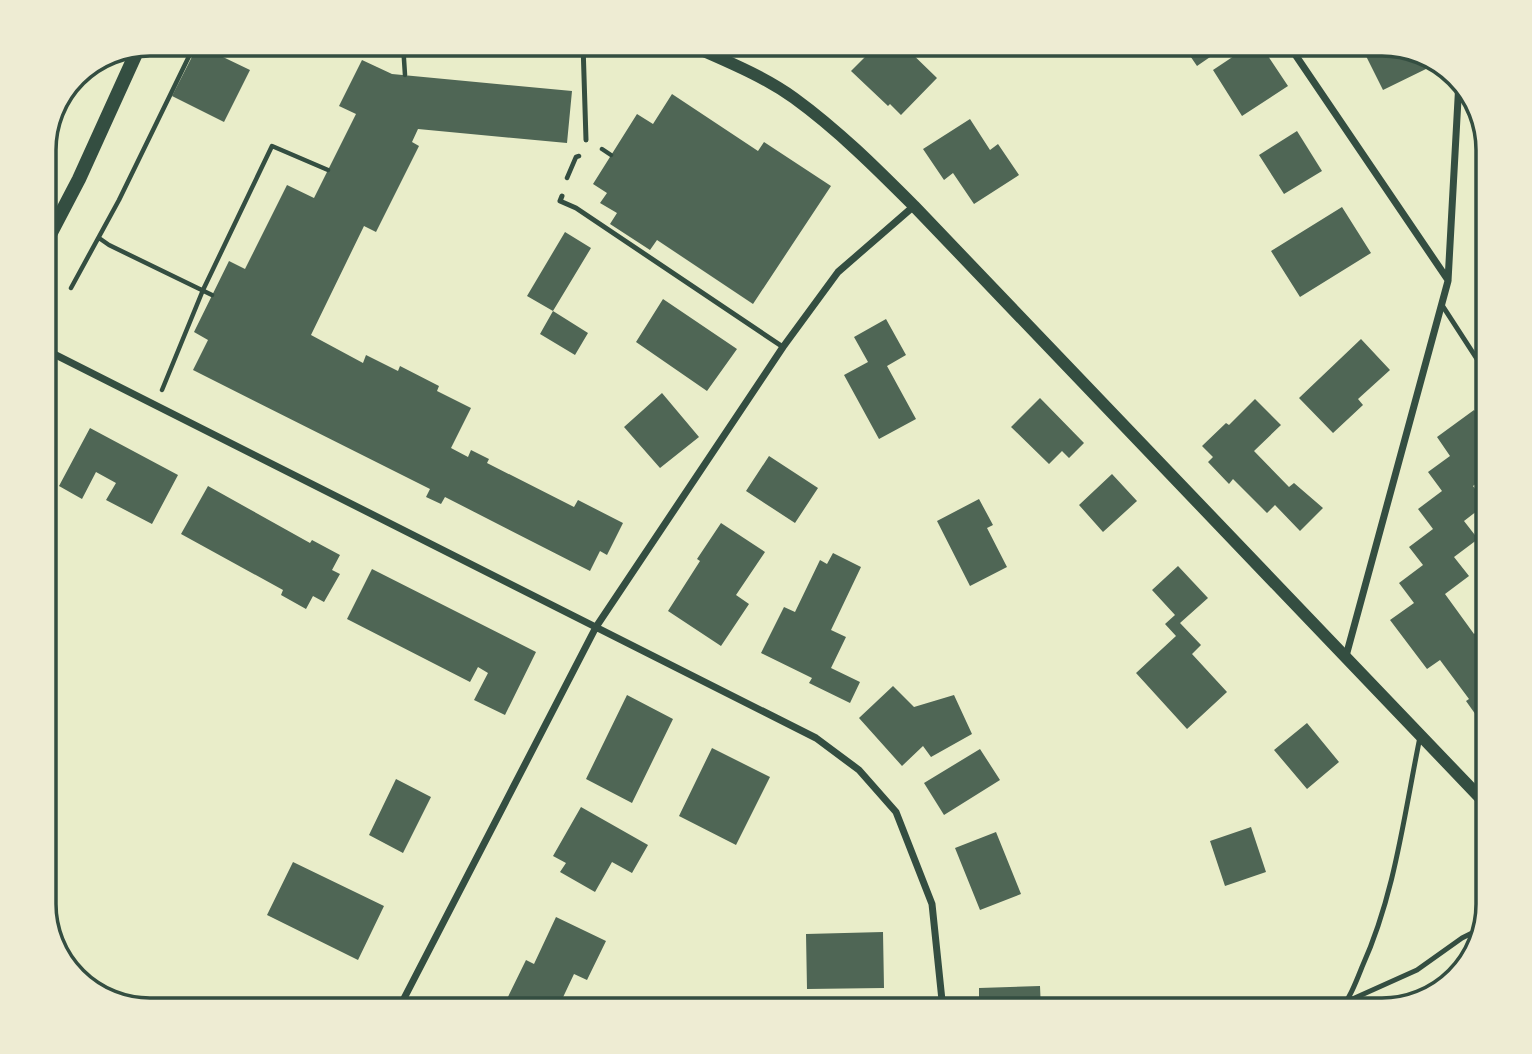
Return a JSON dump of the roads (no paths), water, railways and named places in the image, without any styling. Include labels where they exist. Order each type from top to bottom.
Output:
[{"type":"main road","points":[[56,223],[134,58]]},
{"type":"street","points":[[715,56],[792,97],[856,149],[914,206],[1476,794]]},
{"type":"street","points":[[1295,56],[1448,281]]},
{"type":"street","points":[[1346,656],[1448,281],[1458,95]]},
{"type":"street","points":[[404,998],[596,627],[783,347],[838,272],[914,206]]},
{"type":"street","points":[[56,355],[816,738],[859,770],[895,812],[932,904],[942,998]]},
{"type":"lane","points":[[583,56],[586,140]]},
{"type":"lane","points":[[562,196],[560,201],[576,208],[783,347]]},
{"type":"lane","points":[[1442,305],[1476,357]]},
{"type":"lane","points":[[1348,998],[1374,941],[1392,882],[1420,737]]},
{"type":"lane","points":[[1354,998],[1417,970],[1471,933]]}]
